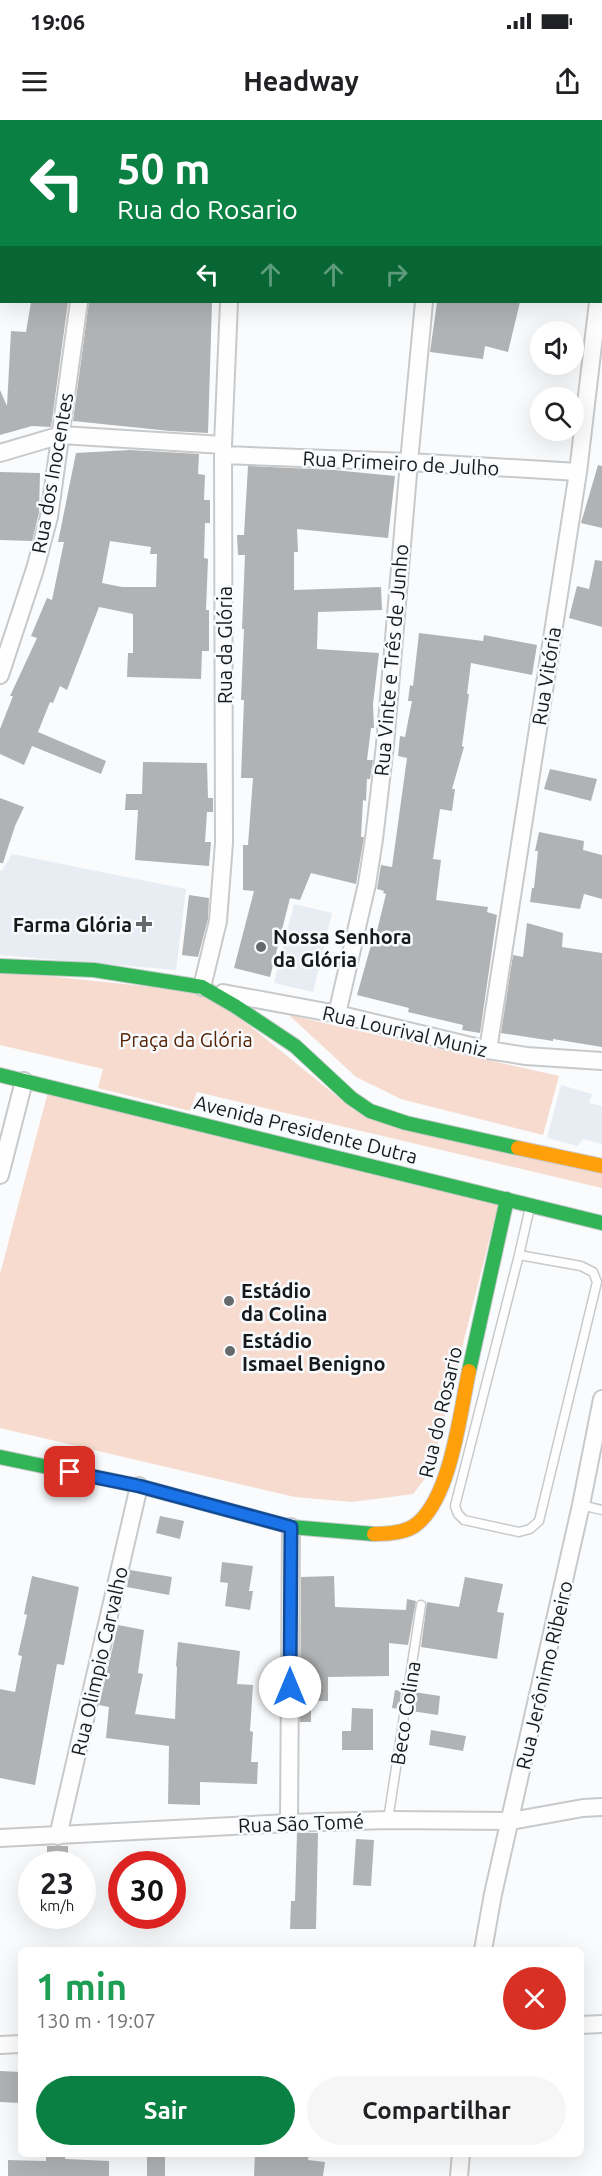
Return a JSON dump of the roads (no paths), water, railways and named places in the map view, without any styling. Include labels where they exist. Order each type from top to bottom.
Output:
[{"type":"street","name":"Rua dos Inocentes","points":[[0,675],[4,651],[35,569],[49,517],[79,303]]},
{"type":"street","name":"Rua da Glória","points":[[205,989],[218,921],[224,843],[224,450],[229,303]]},
{"type":"street","name":"Rua Vinte e Três de Junho","points":[[337,1014],[367,884],[374,838],[385,745],[424,303]]},
{"type":"street","name":"Rua Vitória","points":[[488,1050],[578,472],[598,303]]},
{"type":"street","name":"Rua Primeiro de Julho","points":[[0,453],[61,435],[224,450],[578,472]]},
{"type":"street","name":"Avenida Presidente Dutra","points":[[0,966],[94,970],[205,989],[295,1046],[351,1098],[370,1111],[406,1123],[602,1166]]},
{"type":"street","name":"Rua Lourival Muniz","points":[[205,989],[337,1014],[488,1050],[526,1056],[602,1061]]},
{"type":"street","name":"Avenida Presidente Dutra","points":[[0,1075],[602,1223]]},
{"type":"street","points":[[0,1175],[24,1081]]},
{"type":"street","name":"Rua do Rosario","points":[[0,1457],[139,1486],[291,1527],[356,1534],[393,1534],[417,1525],[431,1509],[441,1491],[447,1472],[507,1199]]},
{"type":"street","name":"Rua Jerônimo Ribeiro","points":[[484,1947],[493,1894],[581,1505],[602,1399]]},
{"type":"street","name":"Rua Olimpio Carvalho","points":[[58,1836],[139,1486]]},
{"type":"street","points":[[289,1823],[291,1527]]},
{"type":"street","name":"Rua São Tomé","points":[[0,1838],[289,1823],[388,1820],[511,1821],[602,1807]]},
{"type":"street","points":[[584,2025],[602,2024]]},
{"type":"street","points":[[0,2045],[18,2044]]},
{"type":"street","points":[[459,2176],[461,2157]]},
{"type":"lane","points":[[519,1255],[581,1266],[593,1272],[597,1282],[539,1521],[519,1532],[464,1520],[458,1514],[455,1506],[530,1205]]},
{"type":"lane","points":[[581,1505],[602,1510]]},
{"type":"lane","name":"Beco Colina","points":[[388,1820],[421,1605]]},
{"type":"place","name":"Farma Glória","points":[[144,924]]},
{"type":"place","name":"Nossa Senhora da Glória","points":[[261,947]]},
{"type":"place","name":"Estádio da Colina","points":[[229,1301]]},
{"type":"place","name":"Estádio Ismael Benigno","points":[[230,1351]]},
{"type":"park label","name":"Praça da Glória","points":[[186,1039]]}]
